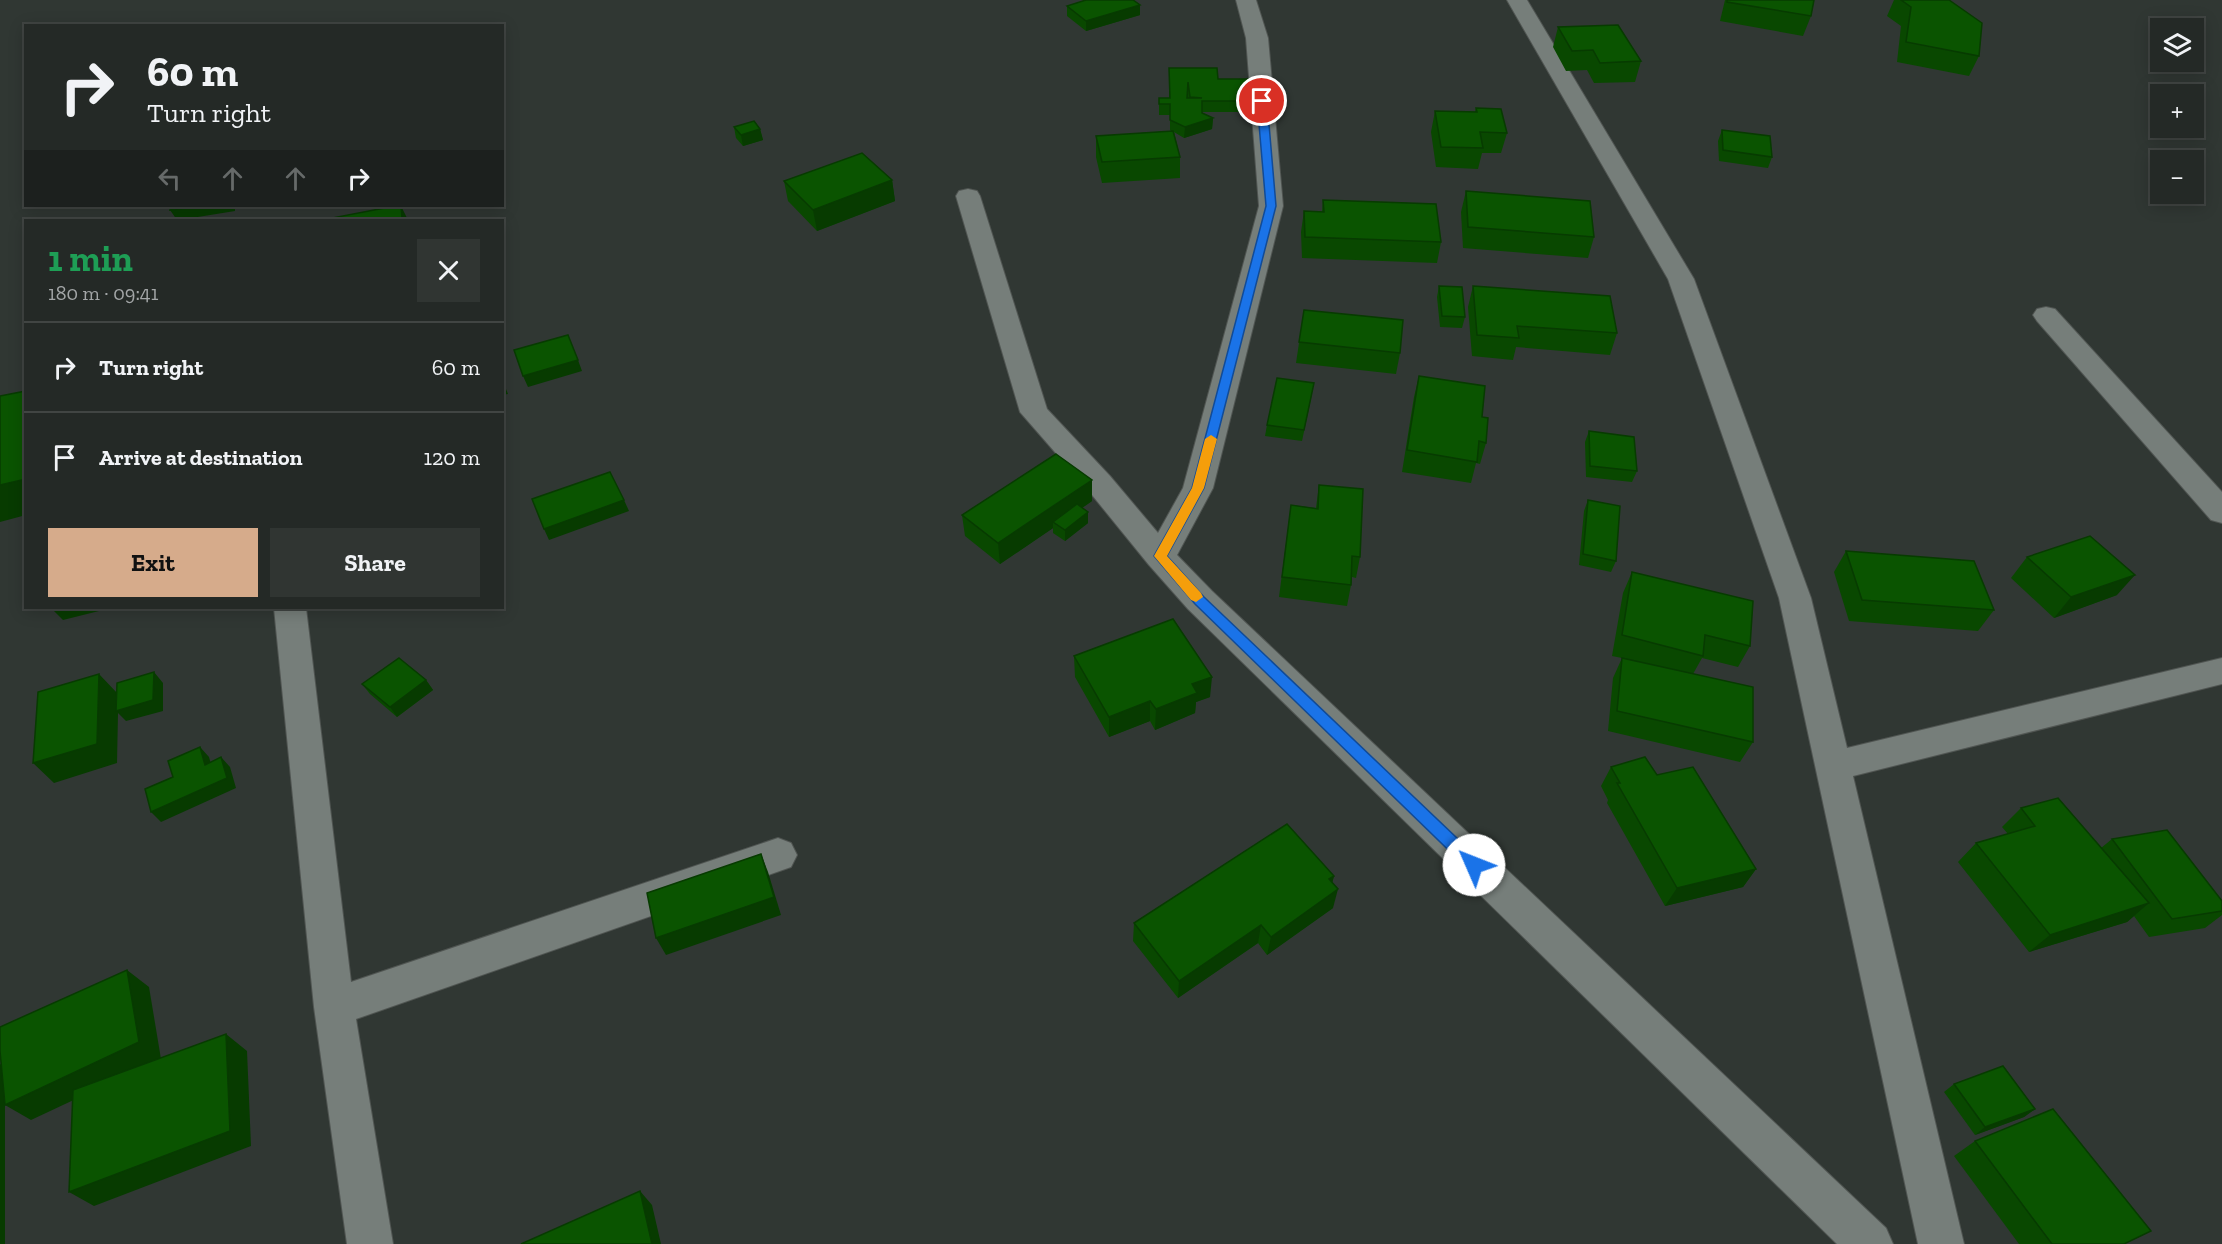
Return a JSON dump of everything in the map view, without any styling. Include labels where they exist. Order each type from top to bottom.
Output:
[{"type":"street","points":[[1160,556],[1198,488],[1271,206],[1257,38],[1246,0]]},
{"type":"street","points":[[1517,0],[1681,279],[1795,598],[1941,1244]]},
{"type":"street","points":[[968,196],[1034,412],[1200,600],[1870,1244]]},
{"type":"street","points":[[2046,315],[2222,512]]},
{"type":"street","points":[[290,609],[334,1007],[370,1244]]},
{"type":"street","points":[[1833,766],[2222,671]]},
{"type":"street","points":[[334,1007],[778,855]]},
{"type":"building","points":[[1086,0],[1133,0],[1140,5],[1086,21],[1067,6]]},
{"type":"building","points":[[1727,0],[1814,0],[1811,16],[1727,2]]},
{"type":"building","points":[[1901,0],[1949,0],[1982,23],[1979,56],[1906,42],[1911,7]]},
{"type":"building","points":[[1618,25],[1641,61],[1600,63],[1593,50],[1572,51],[1558,27]]},
{"type":"building","points":[[1169,68],[1217,68],[1218,79],[1250,79],[1252,101],[1202,101],[1202,113],[1213,118],[1185,127],[1170,120],[1170,104],[1159,104],[1159,98],[1170,98]],"holes":[[[1188,82],[1190,97],[1202,98],[1187,98]]]},
{"type":"building","points":[[1476,108],[1501,109],[1507,133],[1480,132],[1483,148],[1441,147],[1435,111],[1477,112]]},
{"type":"building","points":[[754,121],[760,129],[741,135],[734,127]]},
{"type":"building","points":[[1722,130],[1770,136],[1772,157],[1723,150]]},
{"type":"building","points":[[1173,131],[1180,157],[1102,162],[1096,136]]},
{"type":"building","points":[[862,153],[892,180],[813,210],[784,181]]},
{"type":"building","points":[[1466,191],[1590,201],[1594,237],[1468,227]]},
{"type":"building","points":[[1323,200],[1436,204],[1441,242],[1305,237],[1304,211],[1324,212]]},
{"type":"building","points":[[171,207],[190,207],[170,210]]},
{"type":"building","points":[[390,207],[401,207],[402,219],[332,218]]},
{"type":"building","points":[[1439,286],[1462,287],[1465,317],[1442,316]]},
{"type":"building","points":[[1473,286],[1610,296],[1617,333],[1517,326],[1519,338],[1477,335]]},
{"type":"building","points":[[1304,310],[1403,320],[1400,353],[1299,342]]},
{"type":"building","points":[[568,335],[578,360],[523,376],[514,350]]},
{"type":"building","points":[[1419,376],[1485,386],[1482,417],[1488,418],[1486,443],[1479,441],[1477,462],[1407,450]]},
{"type":"building","points":[[1277,378],[1314,383],[1304,430],[1267,425]]},
{"type":"building","points":[[24,391],[24,479],[0,485],[0,396]]},
{"type":"building","points":[[1589,431],[1634,437],[1637,471],[1590,466]]},
{"type":"building","points":[[1056,454],[1092,480],[998,543],[962,515]]},
{"type":"building","points":[[610,472],[624,500],[544,529],[532,499]]},
{"type":"building","points":[[1319,485],[1363,489],[1360,557],[1352,556],[1351,585],[1282,577],[1291,505],[1318,509]]},
{"type":"building","points":[[1588,500],[1620,506],[1616,561],[1583,554]]},
{"type":"building","points":[[1077,504],[1088,512],[1065,530],[1053,522]]},
{"type":"building","points":[[2090,536],[2135,575],[2071,597],[2027,557]]},
{"type":"building","points":[[1846,551],[1974,561],[1994,610],[1862,600]]},
{"type":"building","points":[[1632,572],[1753,601],[1750,646],[1705,635],[1703,656],[1622,635]]},
{"type":"building","points":[[1173,619],[1212,677],[1192,684],[1197,693],[1156,709],[1150,701],[1109,717],[1074,656]]},
{"type":"building","points":[[399,658],[426,680],[390,707],[362,684]]},
{"type":"building","points":[[1622,658],[1753,687],[1753,742],[1617,711]]},
{"type":"building","points":[[154,672],[153,700],[116,711],[117,683]]},
{"type":"building","points":[[99,674],[97,744],[33,763],[38,692]]},
{"type":"building","points":[[200,747],[205,765],[221,757],[227,778],[151,812],[145,789],[173,777],[168,761]]},
{"type":"building","points":[[1645,757],[1657,775],[1693,767],[1756,869],[1677,888],[1617,783],[1620,783],[1611,767]]},
{"type":"building","points":[[2058,798],[2149,903],[2050,935],[1976,843],[2035,826],[2021,808]]},
{"type":"building","points":[[1287,824],[1334,876],[1329,879],[1338,889],[1271,937],[1261,925],[1179,981],[1134,923]]},
{"type":"building","points":[[2167,830],[2222,901],[2222,911],[2172,919],[2112,839]]},
{"type":"building","points":[[761,854],[774,897],[656,938],[647,893]]},
{"type":"building","points":[[127,970],[139,1042],[5,1105],[0,1027]]},
{"type":"building","points":[[226,1034],[230,1131],[69,1192],[73,1090]]},
{"type":"building","points":[[2003,1066],[2035,1109],[1985,1127],[1954,1084]]},
{"type":"building","points":[[2053,1109],[2151,1231],[2124,1244],[2052,1244],[1975,1141]]},
{"type":"building","points":[[640,1191],[652,1244],[521,1244]]},
{"type":"slow traffic","points":[[1196,597],[1160,556],[1198,488],[1211,439]]},
{"type":"route","points":[[1262,101],[1271,206],[1198,488],[1160,556],[1200,600],[1474,865]]}]
